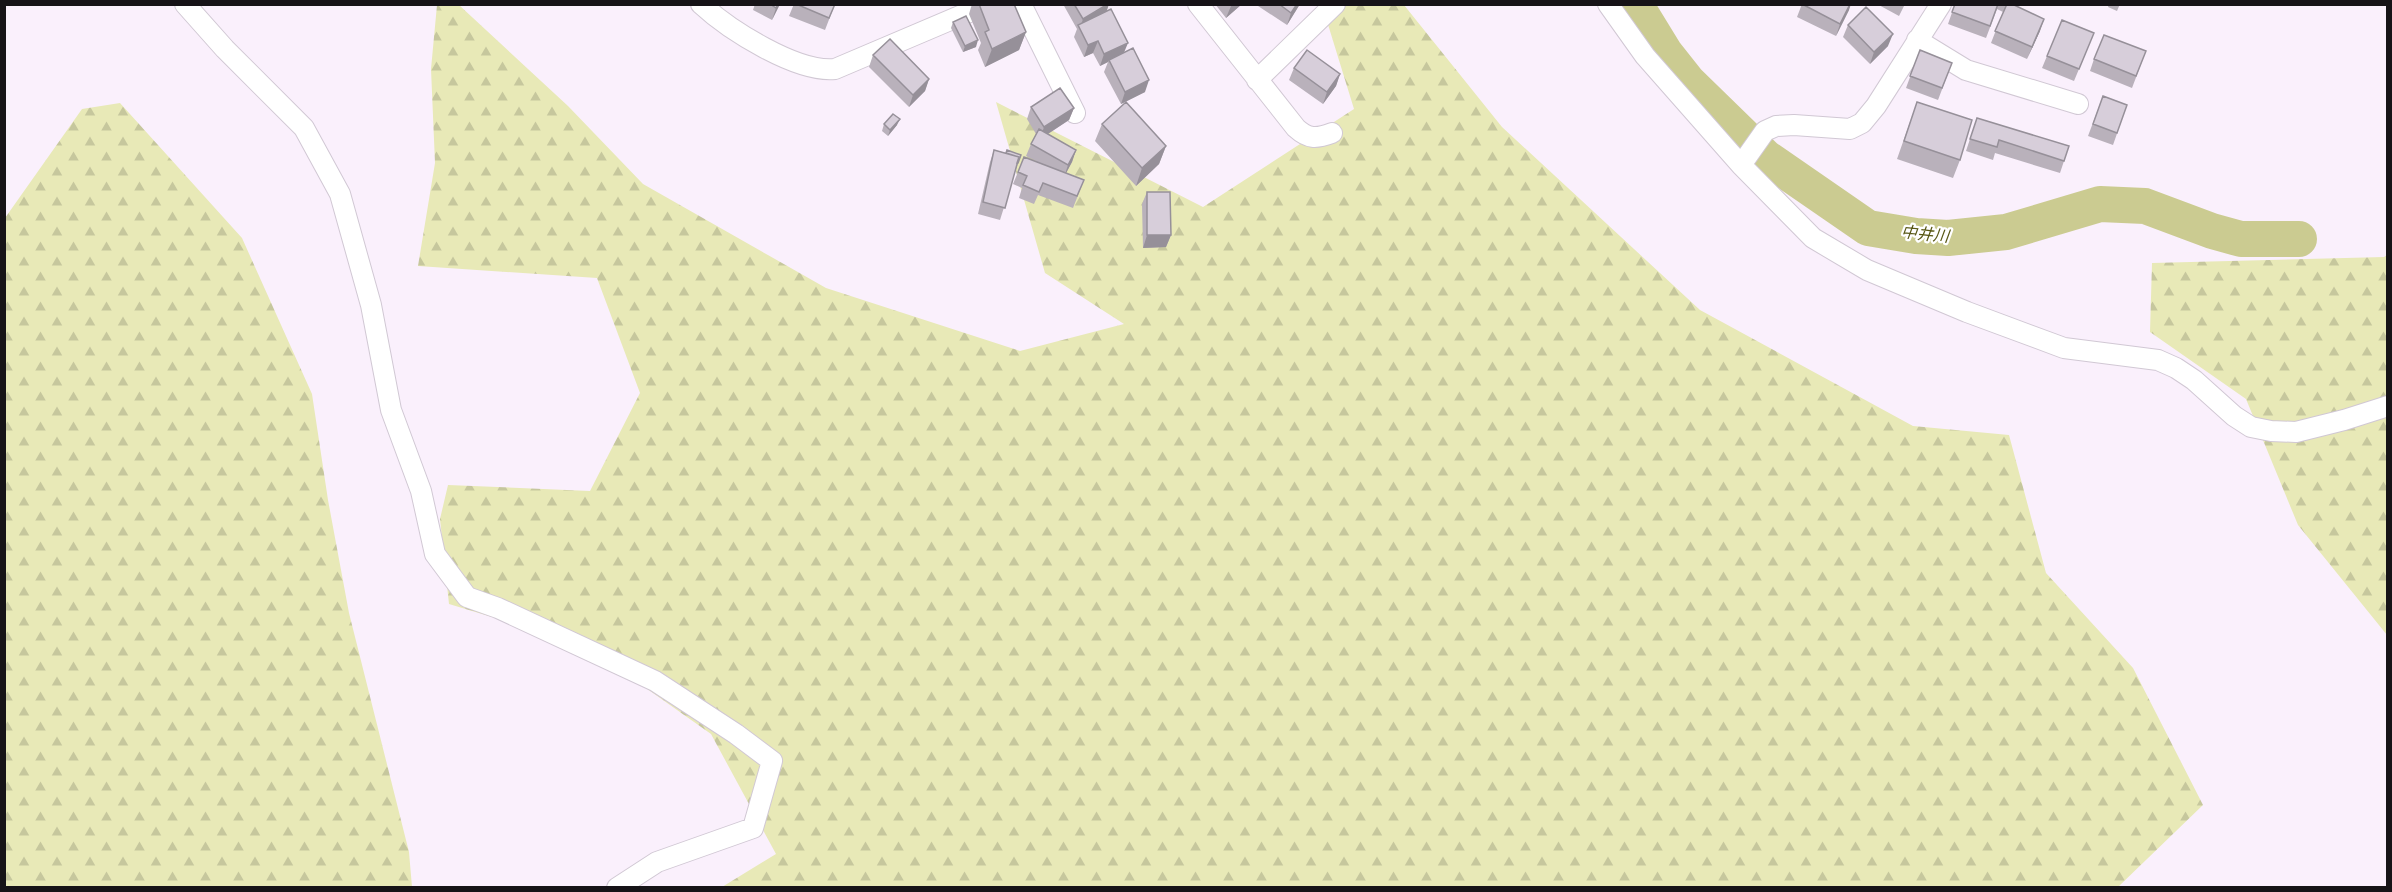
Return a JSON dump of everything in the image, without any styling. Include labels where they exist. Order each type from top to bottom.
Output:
[{"type":"street","points":[[185,4],[225,49],[304,128],[340,194],[371,305],[391,410],[421,491],[435,554],[467,597],[498,608],[655,681],[736,734],[772,761],[753,828],[657,862],[617,888]]},
{"type":"street","points":[[701,4],[719,21],[752,42],[822,71],[835,69],[988,4]]},
{"type":"street","points":[[1021,4],[1075,113]]},
{"type":"street","points":[[1198,4],[1296,128],[1306,137],[1318,138],[1332,133]]},
{"type":"street","points":[[1257,80],[1335,4]]},
{"type":"street","points":[[1608,4],[1645,56],[1744,160],[1813,238],[1867,270],[1967,312],[2064,348],[2158,360],[2176,368],[2193,380],[2234,417],[2251,426],[2271,431],[2296,432],[2388,406]]},
{"type":"street","points":[[1744,160],[1765,131],[1776,126],[1794,124],[1850,129],[1862,123],[1876,106],[1941,4]]},
{"type":"street","points":[[1917,40],[1966,70],[2078,104]]},
{"type":"green space","points":[[437,5],[459,5],[568,106],[643,184],[826,288],[1020,351],[1124,324],[1045,273],[996,102],[1203,207],[1354,109],[1322,5],[1404,5],[1502,127],[1700,310],[1913,426],[2009,435],[2046,573],[2133,668],[2203,805],[2118,887],[722,887],[776,854],[711,734],[585,645],[449,604],[440,519],[448,485],[590,491],[640,393],[597,278],[418,266],[435,163],[431,69]]},
{"type":"green space","points":[[120,103],[242,238],[312,394],[328,500],[349,613],[409,852],[412,887],[5,887],[5,218],[82,109]]},
{"type":"green space","points":[[2387,255],[2387,635],[2298,525],[2246,399],[2150,332],[2152,263],[2384,257]]},
{"type":"building","points":[[796,4],[835,4],[829,18]]},
{"type":"building","points":[[979,4],[1014,4],[1026,32],[992,49],[985,32],[989,30]]},
{"type":"building","points":[[1074,4],[1108,4],[1083,19]]},
{"type":"building","points":[[1279,4],[1297,4],[1291,13]]},
{"type":"building","points":[[1802,4],[1850,4],[1840,24]]},
{"type":"building","points":[[1955,4],[1998,4],[1990,26],[1952,12]]},
{"type":"building","points":[[2007,4],[2012,4],[2044,19],[2032,47],[1995,31]]},
{"type":"building","points":[[1866,7],[1893,34],[1874,52],[1848,25]]},
{"type":"building","points":[[1111,9],[1128,43],[1104,54],[1098,41],[1088,45],[1078,25]]},
{"type":"building","points":[[966,16],[978,40],[965,46],[953,22]]},
{"type":"building","points":[[2062,20],[2094,33],[2079,69],[2047,56]]},
{"type":"building","points":[[2104,35],[2146,51],[2136,76],[2094,59]]},
{"type":"building","points":[[890,39],[929,79],[913,95],[873,55]]},
{"type":"building","points":[[1133,48],[1149,80],[1125,92],[1109,60]]},
{"type":"building","points":[[1307,50],[1340,74],[1327,92],[1294,68]]},
{"type":"building","points":[[1920,50],[1952,63],[1942,88],[1910,76]]},
{"type":"building","points":[[1060,88],[1074,108],[1044,127],[1031,107]]},
{"type":"building","points":[[2103,96],[2127,105],[2117,133],[2093,124]]},
{"type":"building","points":[[1126,102],[1166,146],[1142,168],[1102,124]]},
{"type":"building","points":[[1917,102],[1972,120],[1960,160],[1904,141]]},
{"type":"building","points":[[893,114],[900,119],[890,130],[884,124]]},
{"type":"building","points":[[1977,118],[2069,146],[2064,161],[1999,140],[1997,147],[1970,139]]},
{"type":"building","points":[[1039,129],[1076,150],[1068,165],[1031,144]]},
{"type":"building","points":[[994,150],[1019,157],[1005,208],[983,202]]},
{"type":"building","points":[[1007,150],[1021,155],[1018,163],[1019,157],[1006,153]]},
{"type":"building","points":[[1024,157],[1084,180],[1077,196],[1043,183],[1039,192],[1023,185],[1027,176],[1018,172]]},
{"type":"building","points":[[1147,192],[1170,192],[1171,235],[1147,235]]},
{"type":"waterway","name":"中井川","points":[[1635,4],[1665,53],[1688,82],[1765,157],[1868,228],[1916,236],[1948,238],[2006,232],[2100,204],[2145,206],[2212,231],[2241,239],[2299,239]]}]
